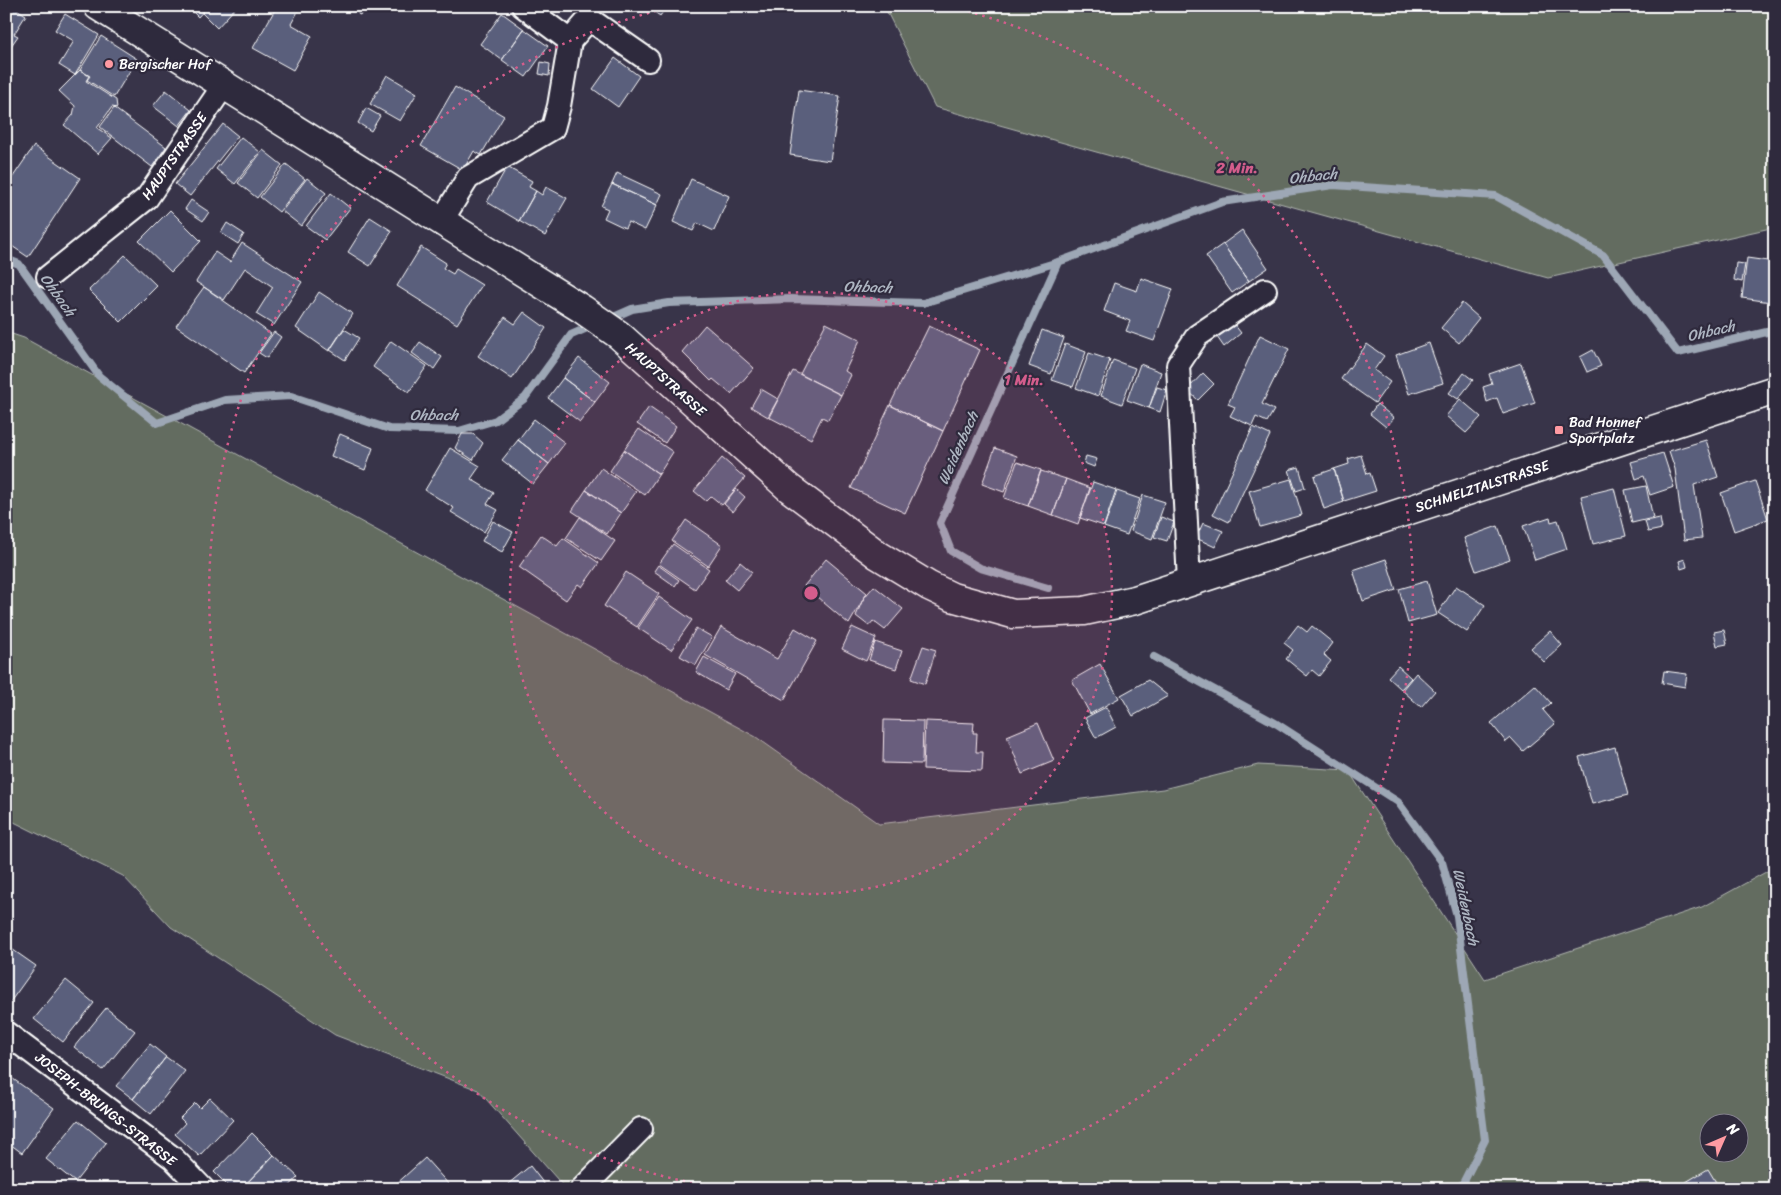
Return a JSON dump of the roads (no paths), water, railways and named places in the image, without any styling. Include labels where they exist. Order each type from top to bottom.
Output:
[{"type":"main road","name":"HAUPTSTRASSE","points":[[98,6],[442,220],[582,309],[619,335],[789,488],[878,555]]},
{"type":"main road","name":"SCHMELZTALSTRASSE","points":[[878,555],[952,598],[1013,614],[1084,611],[1136,600],[1775,390]]},
{"type":"street","points":[[523,6],[570,41]]},
{"type":"street","points":[[442,220],[468,178],[553,128],[559,106],[570,41],[589,19],[648,60]]},
{"type":"street","name":"HAUPTSTRASSE","points":[[48,277],[147,198],[224,85]]},
{"type":"street","points":[[1190,582],[1178,366],[1197,336],[1265,290]]},
{"type":"street","name":"JOSEPH-BRUNGS-STRASSE","points":[[6,1033],[173,1158],[203,1189]]},
{"type":"street","points":[[582,1189],[641,1129]]},
{"type":"waterway","name":"Ohbach","points":[[607,320],[632,309],[669,303],[791,299],[923,303],[1058,262],[1222,202],[1333,185],[1496,196],[1603,255],[1678,353],[1775,330]]},
{"type":"waterway","name":"Ohbach","points":[[6,259],[19,264],[99,376],[157,423],[225,400],[291,396],[389,429],[459,431],[496,420],[525,398],[571,335],[594,325]]},
{"type":"waterway","name":"Weidenbach","points":[[1048,588],[980,568],[951,551],[940,523],[1058,262]]},
{"type":"waterway","name":"Weidenbach","points":[[1154,657],[1277,724],[1398,802],[1442,862],[1457,916],[1485,1140],[1460,1189]]},
{"type":"place","name":"Bergischer Hof","points":[[109,64]]},
{"type":"place","name":"Bad Honnef Sportplatz","points":[[1559,430]]}]
